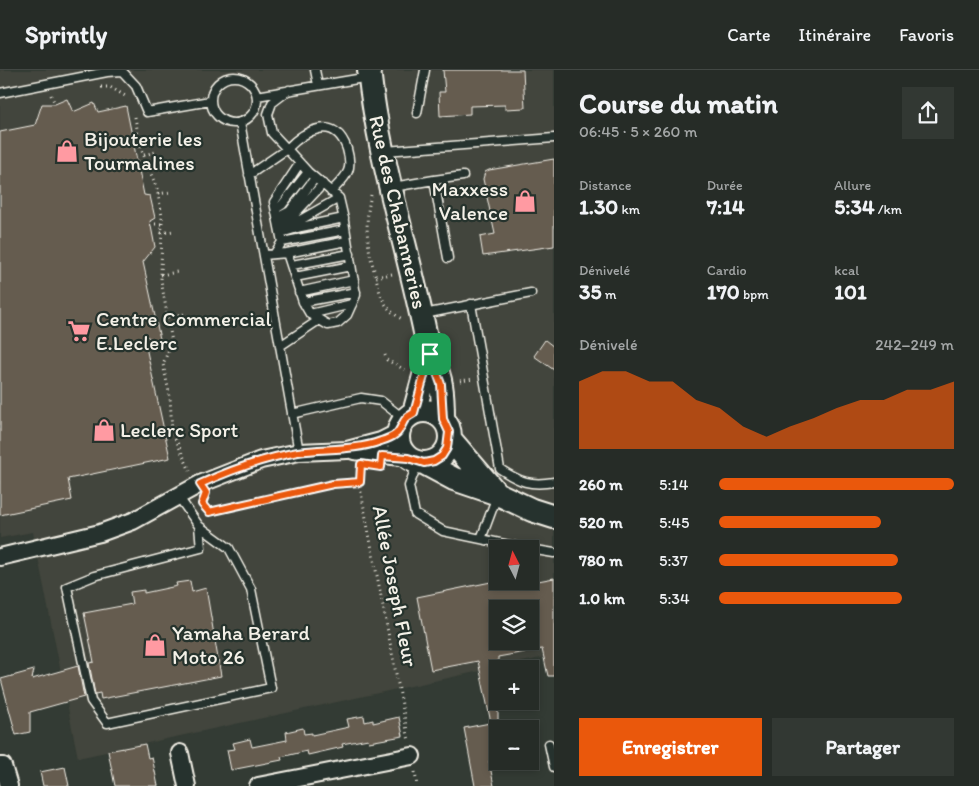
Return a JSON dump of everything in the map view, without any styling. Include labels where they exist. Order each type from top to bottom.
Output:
[{"type":"street","name":"Rue des Chabanneries","points":[[370,73],[383,151],[430,354],[441,384],[447,429]]},
{"type":"street","name":"Rue des Chabanneries","points":[[405,422],[430,354]]},
{"type":"street","points":[[347,450],[381,441],[405,422],[424,411],[435,413],[498,494]]},
{"type":"street","points":[[405,422],[398,443],[402,451],[417,461],[454,479],[498,494],[532,510],[554,517]]},
{"type":"street","points":[[0,557],[100,534],[133,521],[200,484],[261,460],[299,452],[347,450],[417,461],[434,461],[442,456],[447,448],[447,429]]},
{"type":"street","points":[[180,753],[187,786]]},
{"type":"street","points":[[258,786],[412,756]]},
{"type":"street","points":[[0,766],[3,766],[9,786]]},
{"type":"lane","points":[[315,70],[318,85]]},
{"type":"lane","points":[[417,113],[425,70]]},
{"type":"lane","points":[[0,93],[100,73],[122,71],[136,86],[147,112],[210,101]]},
{"type":"lane","points":[[257,99],[289,90],[370,73]]},
{"type":"lane","points":[[257,99],[252,115],[240,122],[233,123],[220,119],[212,108],[210,101],[211,94],[218,82],[230,76],[238,76],[251,83],[257,99],[268,114],[272,133],[312,175],[339,198],[356,292],[347,315],[338,323],[328,325],[310,314],[299,292],[287,253]]},
{"type":"lane","points":[[268,114],[272,103],[289,90]]},
{"type":"lane","points":[[240,122],[299,452]]},
{"type":"lane","points":[[249,175],[306,133],[320,128],[334,130],[342,136],[350,165],[348,173],[331,192]]},
{"type":"lane","points":[[383,151],[554,138]]},
{"type":"lane","points":[[275,253],[282,242],[274,202],[300,163]]},
{"type":"lane","points":[[279,221],[290,211],[312,175]]},
{"type":"lane","points":[[391,187],[463,176]]},
{"type":"lane","points":[[434,180],[448,258]]},
{"type":"lane","points":[[279,221],[293,216],[322,184]]},
{"type":"lane","points":[[279,221],[302,219],[339,198]]},
{"type":"lane","points":[[279,221],[301,227],[344,218]]},
{"type":"lane","points":[[282,242],[346,230]]},
{"type":"lane","points":[[264,255],[287,253],[347,241]]},
{"type":"lane","points":[[292,265],[350,254]]},
{"type":"lane","points":[[295,277],[352,266]]},
{"type":"lane","points":[[299,292],[354,280]]},
{"type":"lane","points":[[303,302],[356,292]]},
{"type":"lane","points":[[422,315],[530,293]]},
{"type":"lane","points":[[310,314],[352,304]]},
{"type":"lane","points":[[471,304],[500,469],[513,477],[535,485],[554,482]]},
{"type":"lane","points":[[280,346],[319,320]]},
{"type":"lane","points":[[292,414],[361,398],[382,402],[405,422]]},
{"type":"lane","points":[[417,461],[409,486],[415,514],[443,531],[489,541]]},
{"type":"lane","points":[[481,539],[498,494]]},
{"type":"lane","points":[[178,496],[199,526],[229,548],[251,589],[270,688],[107,723],[91,701],[67,587],[94,576],[201,548],[199,526]]},
{"type":"lane","points":[[539,551],[554,553]]},
{"type":"lane","points":[[550,744],[554,767]]},
{"type":"path","points":[[95,87],[110,87],[128,98]]},
{"type":"path","points":[[49,91],[57,90]]},
{"type":"path","points":[[134,116],[144,155],[158,194],[162,216],[161,275],[172,342],[163,364],[170,397],[172,431],[189,470],[206,493],[202,504],[209,512],[333,484],[360,482]]},
{"type":"path","points":[[144,155],[156,152]]},
{"type":"path","points":[[158,194],[170,192]]},
{"type":"path","points":[[150,224],[162,224]]},
{"type":"path","points":[[161,233],[173,231]]},
{"type":"path","points":[[161,275],[177,272]]},
{"type":"path","points":[[168,316],[185,314]]},
{"type":"path","name":"Allée Joseph Fleur","points":[[382,456],[381,467],[361,464],[360,482],[417,786]]},
{"type":"path","points":[[189,470],[198,466]]},
{"type":"shaded area","points":[[0,70],[554,70],[554,655],[531,660],[489,660],[489,669],[78,758],[33,532],[0,538]]},
{"type":"building","points":[[443,70],[523,70],[525,108],[505,109],[505,105],[470,106],[470,114],[440,116],[439,92],[445,92]]},
{"type":"building","name":"Centre Commercial E.Leclerc","points":[[67,99],[73,112],[94,103],[98,112],[126,106],[144,195],[150,196],[155,218],[150,221],[155,247],[143,262],[162,348],[143,333],[170,458],[68,479],[72,500],[0,515],[0,132],[35,125],[42,104],[55,104]]},
{"type":"building","name":"Maxxess Valence","points":[[554,159],[554,246],[483,256],[480,237],[495,234],[483,179],[485,172]]},
{"type":"building","points":[[545,340],[554,347],[554,370],[534,356]]},
{"type":"building","points":[[554,578],[554,676],[548,676],[542,649],[539,650],[539,600],[489,600],[489,650],[536,650],[498,657],[498,660],[489,660],[489,710],[498,710],[498,720],[490,720],[478,661],[431,670],[417,597],[489,582],[489,590],[539,590],[539,581]]},
{"type":"building","points":[[190,581],[192,592],[206,588],[221,676],[101,699],[100,693],[95,694],[89,663],[94,662],[84,613],[132,604],[130,592],[144,590],[144,593],[177,586],[176,583]]},
{"type":"building","points":[[78,666],[84,697],[30,712],[30,732],[16,735],[1,679],[34,670],[32,679]]},
{"type":"building","points":[[364,716],[365,722],[373,720],[373,723],[399,717],[403,736],[369,742],[368,739],[342,744],[343,747],[308,755],[307,751],[281,757],[282,760],[231,770],[227,750],[235,749],[233,743],[250,739],[252,747],[287,740],[286,732],[303,728],[304,734],[312,733],[312,735],[349,727],[347,719]]},
{"type":"building","points":[[489,723],[489,770],[491,770],[494,786],[475,786],[464,728]]},
{"type":"building","points":[[145,744],[148,758],[152,757],[158,786],[115,786],[108,751]]},
{"type":"building","points":[[65,767],[69,786],[43,786],[40,772]]},
{"type":"place","name":"Bijouterie les Tourmalines","points":[[67,151]]},
{"type":"place","name":"Maxxess Valence","points":[[525,201]]},
{"type":"place","name":"Centre Commercial E.Leclerc","points":[[79,331]]},
{"type":"place","name":"Leclerc Sport","points":[[104,430]]},
{"type":"place","name":"Yamaha Berard Moto 26","points":[[155,645]]},
{"type":"route","points":[[430,354],[441,384],[443,419],[447,425],[450,439],[442,456],[434,461],[424,463],[408,458],[382,456],[381,467],[361,464],[360,482],[333,484],[209,512],[202,504],[206,493],[200,484],[230,471],[261,460],[299,452],[347,450],[381,441],[398,433],[404,419],[414,413],[430,354]]}]
